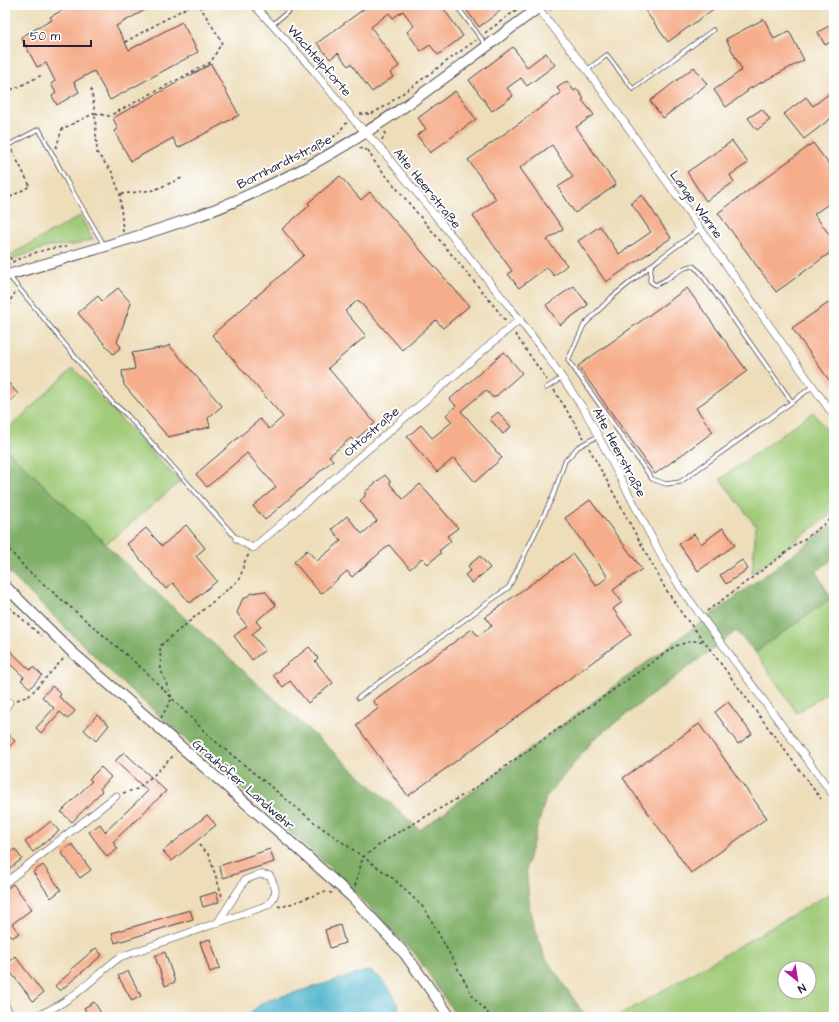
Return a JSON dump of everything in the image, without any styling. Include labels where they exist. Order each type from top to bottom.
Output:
[{"type":"street","name":"Wachtelpforte","points":[[254,5],[314,71],[353,119],[366,132]]},
{"type":"street","name":"Bornhardtstraße","points":[[6,272],[104,247],[202,215],[295,173],[366,132],[415,99],[540,6]]},
{"type":"street","name":"Lange Wanne","points":[[540,6],[834,416]]},
{"type":"street","name":"Alte Heerstraße","points":[[366,132],[505,300],[562,378],[585,411],[664,561],[701,616],[834,796]]},
{"type":"street","name":"Ottostraße","points":[[253,548],[519,320]]},
{"type":"street","points":[[237,540],[253,548]]},
{"type":"street","name":"Grauhöfer Landwehr","points":[[5,586],[72,652],[352,897],[405,954],[450,1017]]},
{"type":"street","points":[[5,883],[116,796]]},
{"type":"street","points":[[35,1017],[55,1008],[73,996],[120,957],[268,905],[276,896],[276,886],[270,876],[260,874],[245,880],[218,922]]},
{"type":"street","points":[[5,1005],[11,1017]]},
{"type":"lane","points":[[272,24],[296,5]]},
{"type":"lane","points":[[456,5],[487,46]]},
{"type":"lane","points":[[587,70],[607,55],[633,89],[713,30]]},
{"type":"lane","points":[[7,146],[39,129],[104,247]]},
{"type":"lane","points":[[700,229],[651,265],[612,297],[584,325],[568,360],[652,479],[666,484],[680,482],[813,386]]},
{"type":"lane","points":[[651,265],[650,281],[655,285],[661,283],[685,267],[693,266],[700,272],[792,402]]},
{"type":"lane","points":[[6,272],[112,402],[127,415],[237,540]]},
{"type":"lane","points":[[546,388],[562,378]]},
{"type":"lane","points":[[358,698],[509,587],[553,496],[565,461],[578,447],[598,436]]},
{"type":"path","points":[[125,42],[191,5]]},
{"type":"path","points":[[54,157],[62,129],[95,114],[108,116],[211,62],[222,42],[199,5]]},
{"type":"path","points":[[300,160],[338,134],[343,126],[361,113],[371,114],[384,108],[523,5]]},
{"type":"path","points":[[5,90],[14,89],[42,75]]},
{"type":"path","points":[[91,88],[95,114],[97,153],[112,172],[120,194],[124,241]]},
{"type":"path","points":[[5,200],[30,186],[7,146]]},
{"type":"path","points":[[368,150],[374,162],[486,296],[551,385],[586,442],[665,588],[682,615],[704,641],[821,799]]},
{"type":"path","points":[[120,194],[154,190],[182,178]]},
{"type":"path","points":[[5,246],[12,262]]},
{"type":"path","points":[[6,272],[12,262],[22,257],[51,249],[70,248]]},
{"type":"path","points":[[10,306],[11,299],[18,288]]},
{"type":"path","points":[[701,616],[834,518]]},
{"type":"path","points":[[5,545],[26,569],[146,671],[210,737],[314,822],[394,879],[425,909],[474,998],[491,1017]]},
{"type":"path","points":[[172,698],[161,670],[160,646],[240,579],[244,563],[253,548]]},
{"type":"path","points":[[5,603],[43,638]]},
{"type":"path","points":[[352,897],[363,857],[392,836],[472,790],[675,646],[692,641],[704,641]]},
{"type":"path","points":[[7,705],[30,696],[65,658]]},
{"type":"path","points":[[156,726],[172,698]]},
{"type":"path","points":[[116,796],[137,789],[155,774],[176,752]]},
{"type":"path","points":[[200,845],[209,855],[226,909]]},
{"type":"path","points":[[268,905],[282,907],[323,892],[335,893],[329,888]]},
{"type":"green space","points":[[80,216],[93,239],[74,245],[51,246],[13,260],[12,254]]},
{"type":"green space","points":[[73,368],[180,482],[106,544],[5,448],[5,432]]},
{"type":"green space","points":[[813,412],[834,440],[834,512],[752,573],[756,526],[720,479]]},
{"type":"green space","points":[[5,448],[145,582],[420,830],[834,524],[834,558],[816,572],[831,598],[755,652],[736,631],[595,738],[546,797],[526,867],[530,912],[544,956],[586,1017],[457,1017],[416,955],[327,865],[115,676],[5,569]]},
{"type":"green space","points":[[831,598],[834,603],[834,688],[797,713],[755,652]]},
{"type":"green space","points":[[834,891],[834,1017],[617,1017]]},
{"type":"water","points":[[367,971],[377,975],[395,998],[399,1009],[397,1017],[248,1017],[251,1012],[263,1002]]},
{"type":"building","points":[[72,5],[154,5],[116,26],[129,50],[182,22],[198,52],[110,100],[94,71],[74,82],[79,92],[57,105],[52,96],[56,93],[51,84],[55,81],[46,63],[37,67],[21,37],[52,20],[50,17]]},
{"type":"building","points":[[361,5],[441,5],[463,36],[438,55],[430,45],[421,51],[407,32],[414,26],[403,11],[393,18],[389,13],[371,27],[399,66],[390,73],[393,77],[372,92],[351,64],[348,66],[338,53],[330,59],[317,43],[364,9]]},
{"type":"building","points":[[469,5],[508,5],[479,27],[465,8]]},
{"type":"building","points":[[641,5],[719,5],[668,42]]},
{"type":"building","points":[[764,19],[774,39],[789,31],[804,60],[747,90],[748,91],[726,107],[714,90],[742,70],[726,39]]},
{"type":"building","points":[[834,23],[834,40],[825,45],[818,32]]},
{"type":"building","points":[[513,47],[527,67],[546,53],[555,65],[527,86],[521,78],[507,88],[513,96],[492,111],[469,80]]},
{"type":"building","points":[[211,64],[239,115],[178,148],[173,138],[131,161],[114,131],[118,129],[113,118]]},
{"type":"building","points":[[694,67],[707,84],[663,118],[650,101]]},
{"type":"building","points":[[567,81],[574,91],[577,89],[584,99],[582,100],[594,115],[576,127],[616,185],[575,213],[558,187],[573,177],[552,145],[520,168],[563,229],[547,240],[567,265],[554,276],[547,267],[519,288],[508,274],[512,271],[473,216],[496,199],[468,160],[561,93],[557,88]]},
{"type":"building","points":[[834,90],[834,116],[804,139],[784,114],[806,97],[813,106]]},
{"type":"building","points":[[455,91],[476,119],[430,153],[417,135],[426,129],[418,118]]},
{"type":"building","points":[[762,109],[770,120],[757,130],[748,118]]},
{"type":"building","points":[[732,141],[748,163],[730,175],[734,182],[706,201],[687,172]]},
{"type":"building","points":[[813,143],[834,171],[834,200],[814,214],[834,241],[834,250],[776,292],[718,213]]},
{"type":"building","points":[[340,176],[361,200],[370,192],[469,306],[443,328],[436,320],[402,350],[358,300],[345,311],[366,336],[328,368],[375,423],[354,441],[351,438],[329,456],[333,460],[265,520],[253,506],[276,487],[247,453],[207,487],[196,474],[260,419],[269,429],[283,417],[212,335],[304,255],[282,229],[310,205],[308,203]]},
{"type":"building","points":[[642,195],[671,238],[606,282],[578,241],[600,226],[619,254],[651,232],[631,203]]},
{"type":"building","points":[[574,286],[588,305],[560,325],[546,305]]},
{"type":"building","points":[[118,288],[131,303],[117,342],[121,347],[113,354],[78,313],[98,296],[102,301]]},
{"type":"building","points":[[687,288],[747,371],[696,408],[713,432],[655,474],[578,366]]},
{"type":"building","points":[[834,299],[834,387],[792,328]]},
{"type":"building","points":[[169,345],[222,406],[208,418],[210,427],[168,437],[124,385],[122,371],[135,369],[132,353],[166,347]]},
{"type":"building","points":[[504,352],[522,373],[495,397],[492,397],[486,390],[461,411],[502,458],[475,482],[454,458],[437,472],[407,437],[421,425],[432,438],[452,422],[446,415],[456,406],[450,399]]},
{"type":"building","points":[[5,379],[18,394],[5,406]]},
{"type":"building","points":[[498,412],[511,427],[503,434],[490,419]]},
{"type":"building","points":[[385,475],[390,481],[390,484],[403,499],[420,484],[458,528],[447,536],[451,541],[439,551],[441,553],[428,564],[422,558],[410,569],[389,545],[352,577],[347,571],[321,594],[294,562],[307,550],[317,561],[341,541],[332,529],[347,516],[362,534],[377,521],[360,501],[365,496],[365,492]]},
{"type":"building","points":[[590,500],[642,569],[613,590],[622,602],[613,609],[631,634],[408,796],[356,725],[379,708],[373,701],[472,629],[478,636],[492,626],[485,617],[573,554],[596,586],[608,577],[565,518]]},
{"type":"building","points":[[186,525],[205,548],[196,556],[217,581],[190,603],[173,583],[166,589],[127,544],[146,528],[162,546]]},
{"type":"building","points":[[723,528],[735,545],[698,571],[679,544],[694,534],[701,544]]},
{"type":"building","points":[[480,556],[490,568],[472,583],[465,575],[471,570],[468,566]]},
{"type":"building","points":[[742,560],[748,569],[726,584],[720,575]]},
{"type":"building","points":[[265,591],[276,605],[256,621],[261,627],[252,634],[265,650],[252,660],[234,636],[247,626],[237,613],[242,600],[252,593]]},
{"type":"building","points":[[5,646],[30,670],[33,667],[42,675],[30,688],[21,680],[24,677],[10,664],[5,671]]},
{"type":"building","points":[[309,647],[318,658],[315,661],[333,683],[308,703],[290,681],[283,687],[273,675]]},
{"type":"building","points":[[52,686],[61,694],[59,697],[75,711],[68,719],[60,712],[41,733],[36,728],[54,708],[42,697]]},
{"type":"building","points":[[728,702],[752,734],[738,744],[715,712]]},
{"type":"building","points":[[97,715],[109,725],[96,741],[84,730]]},
{"type":"building","points":[[699,724],[767,818],[691,873],[623,778]]},
{"type":"building","points":[[5,731],[15,741],[5,751]]},
{"type":"building","points":[[124,752],[166,791],[113,842],[118,849],[107,857],[89,832],[100,824],[105,832],[148,791],[115,761]]},
{"type":"building","points":[[101,767],[111,777],[100,789],[102,791],[72,822],[61,812],[92,781],[89,779]]},
{"type":"building","points":[[207,815],[216,825],[172,861],[163,851]]},
{"type":"building","points":[[51,821],[59,831],[33,852],[25,842]]},
{"type":"building","points":[[72,844],[91,870],[80,878],[61,852]]},
{"type":"building","points":[[15,849],[22,859],[5,872],[5,857]]},
{"type":"building","points":[[270,849],[274,862],[223,878],[219,866]]},
{"type":"building","points":[[43,865],[61,890],[51,898],[33,872]]},
{"type":"building","points":[[13,884],[32,909],[12,924],[19,933],[12,938],[5,929],[5,890]]},
{"type":"building","points":[[216,892],[219,902],[203,907],[200,897]]},
{"type":"building","points":[[190,910],[193,919],[115,943],[112,933]]},
{"type":"building","points":[[340,925],[345,943],[330,948],[325,930]]},
{"type":"building","points":[[210,939],[220,968],[210,972],[200,942]]},
{"type":"building","points":[[96,948],[102,955],[60,991],[55,986],[72,971],[71,969]]},
{"type":"building","points":[[165,952],[175,982],[165,986],[155,956]]},
{"type":"building","points":[[15,956],[43,993],[33,1001],[5,965]]},
{"type":"building","points":[[128,971],[141,996],[132,1001],[118,976]]},
{"type":"building","points":[[94,1002],[103,1017],[89,1017],[84,1008]]}]
